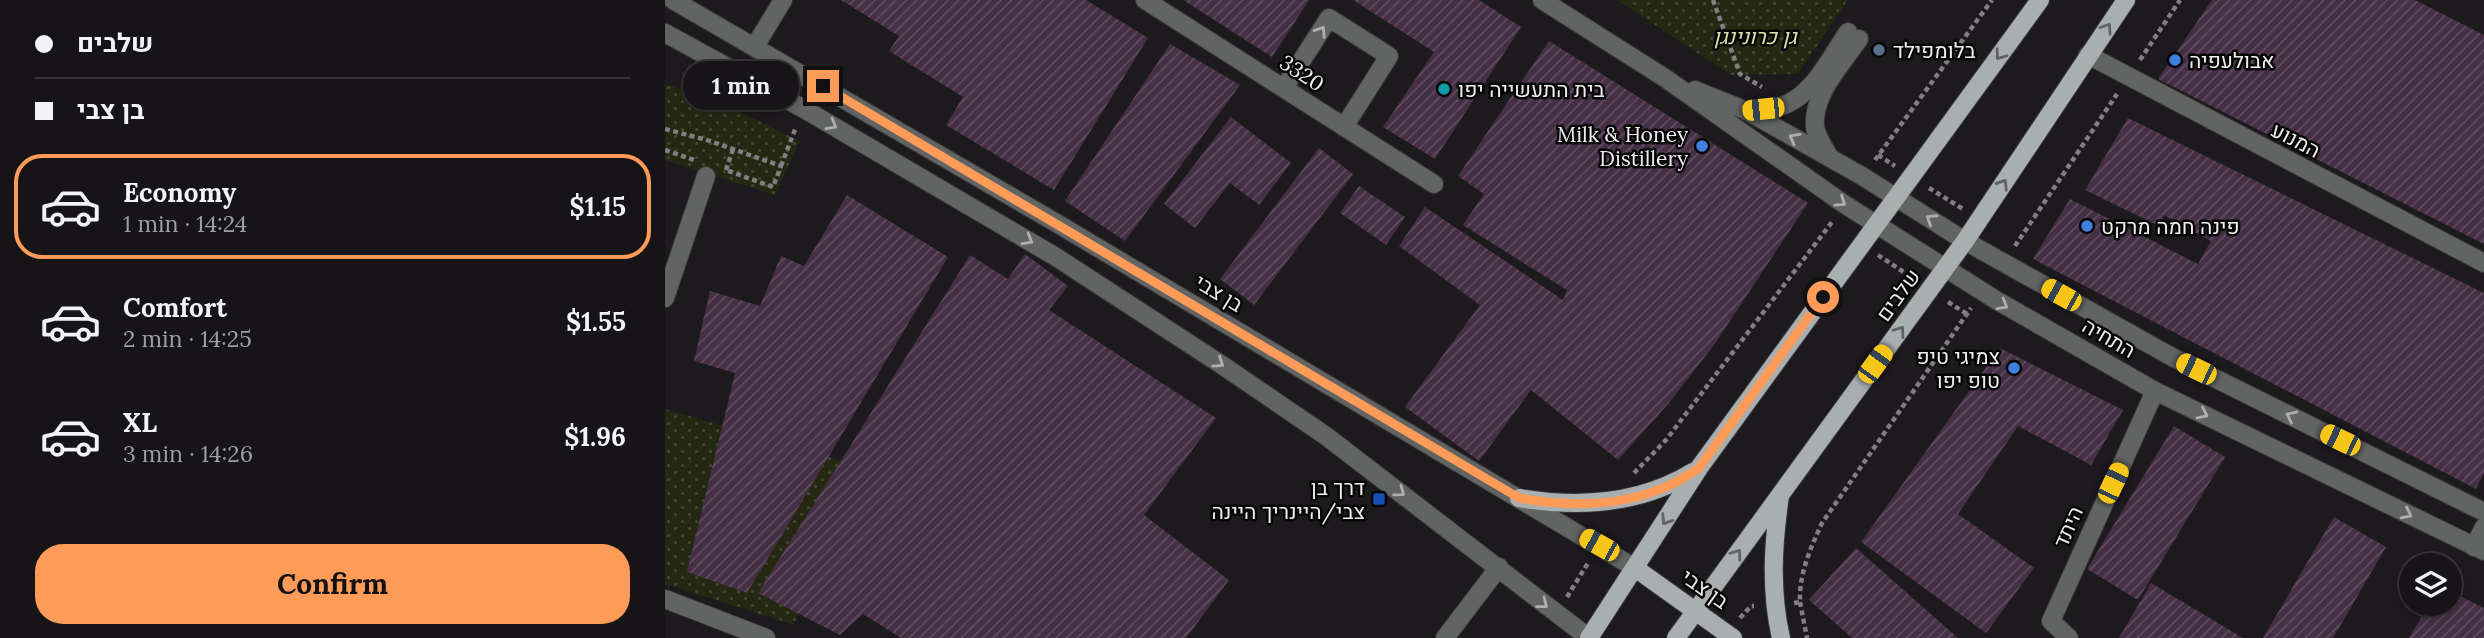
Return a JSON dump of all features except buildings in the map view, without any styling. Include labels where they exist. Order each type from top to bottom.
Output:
[{"type":"main road","points":[[1589,638],[1699,468],[2040,0]]},
{"type":"main road","name":"שלבים","points":[[1676,638],[1945,270],[2126,0]]},
{"type":"main road","points":[[1519,498],[1553,504],[1611,501],[1671,485],[1699,468]]},
{"type":"main road","points":[[1780,494],[1774,538],[1775,605],[1781,638]]},
{"type":"main road","name":"בן צבי","points":[[1635,568],[1731,636]]},
{"type":"street","name":"בן צבי","points":[[673,0],[1635,568]]},
{"type":"street","points":[[754,46],[783,0]]},
{"type":"street","name":"3320","points":[[1145,0],[1434,184]]},
{"type":"street","name":"התחיה","points":[[1542,0],[1665,78],[1844,204],[1982,293],[2155,391],[2479,549]]},
{"type":"street","points":[[1284,88],[1329,18],[1389,56],[1344,127]]},
{"type":"street","points":[[665,33],[804,108],[1056,257],[1222,365],[1326,436],[1589,638]]},
{"type":"street","points":[[1747,111],[1779,107],[1798,99],[1854,35],[1818,107],[1815,128],[1829,157]]},
{"type":"street","name":"המנוע","points":[[2088,55],[2484,263]]},
{"type":"street","name":"התחיה","points":[[1665,78],[1747,111],[1896,196],[1965,241],[2172,357],[2484,512]]},
{"type":"street","points":[[665,298],[707,168]]},
{"type":"street","name":"היתד","points":[[2069,638],[2051,621],[2155,391]]},
{"type":"street","points":[[2479,549],[2484,527]]},
{"type":"street","points":[[1445,638],[1499,567]]},
{"type":"street","points":[[665,598],[766,638]]},
{"type":"path","points":[[1713,0],[1741,74],[1788,103]]},
{"type":"path","points":[[1862,176],[1992,0]]},
{"type":"path","points":[[2004,263],[2180,0]]},
{"type":"path","points":[[665,150],[707,168],[726,170],[773,187],[804,108]]},
{"type":"path","points":[[665,129],[781,166]]},
{"type":"path","points":[[726,170],[733,149]]},
{"type":"path","points":[[1878,156],[2017,243]]},
{"type":"path","points":[[1611,501],[1609,485],[1625,480],[1634,473],[1666,440],[1844,204]]},
{"type":"path","points":[[1830,223],[1967,314]]},
{"type":"path","points":[[1807,638],[1800,588],[1808,552],[1822,523],[1982,293]]},
{"type":"path","points":[[1556,614],[1599,545]]},
{"type":"path","points":[[1731,636],[1751,606],[1800,603]]},
{"type":"green space","name":"גן כרונינגן","points":[[1617,0],[1848,0],[1798,74],[1731,75]]},
{"type":"green space","points":[[665,84],[717,101],[800,141],[775,195],[665,160]]},
{"type":"green space","points":[[665,409],[849,463],[794,625],[665,584]]},
{"type":"place","name":"בלומפילד","points":[[1879,50]]},
{"type":"place","name":"אבולעפיה","points":[[2175,60]]},
{"type":"place","name":"בית התעשייה יפו","points":[[1444,89]]},
{"type":"place","name":"Milk & Honey Distillery","points":[[1702,146]]},
{"type":"place","name":"פינה חמה מרקט","points":[[2087,226]]},
{"type":"place","name":"צמיגי טיפ טופ יפו","points":[[2014,368]]},
{"type":"place","name":"דרך בן צבי/היינריך היינה","points":[[1379,499]]},
{"type":"route","points":[[823,86],[1519,498],[1553,504],[1611,501],[1638,496],[1671,485],[1699,468],[1823,297]]}]
